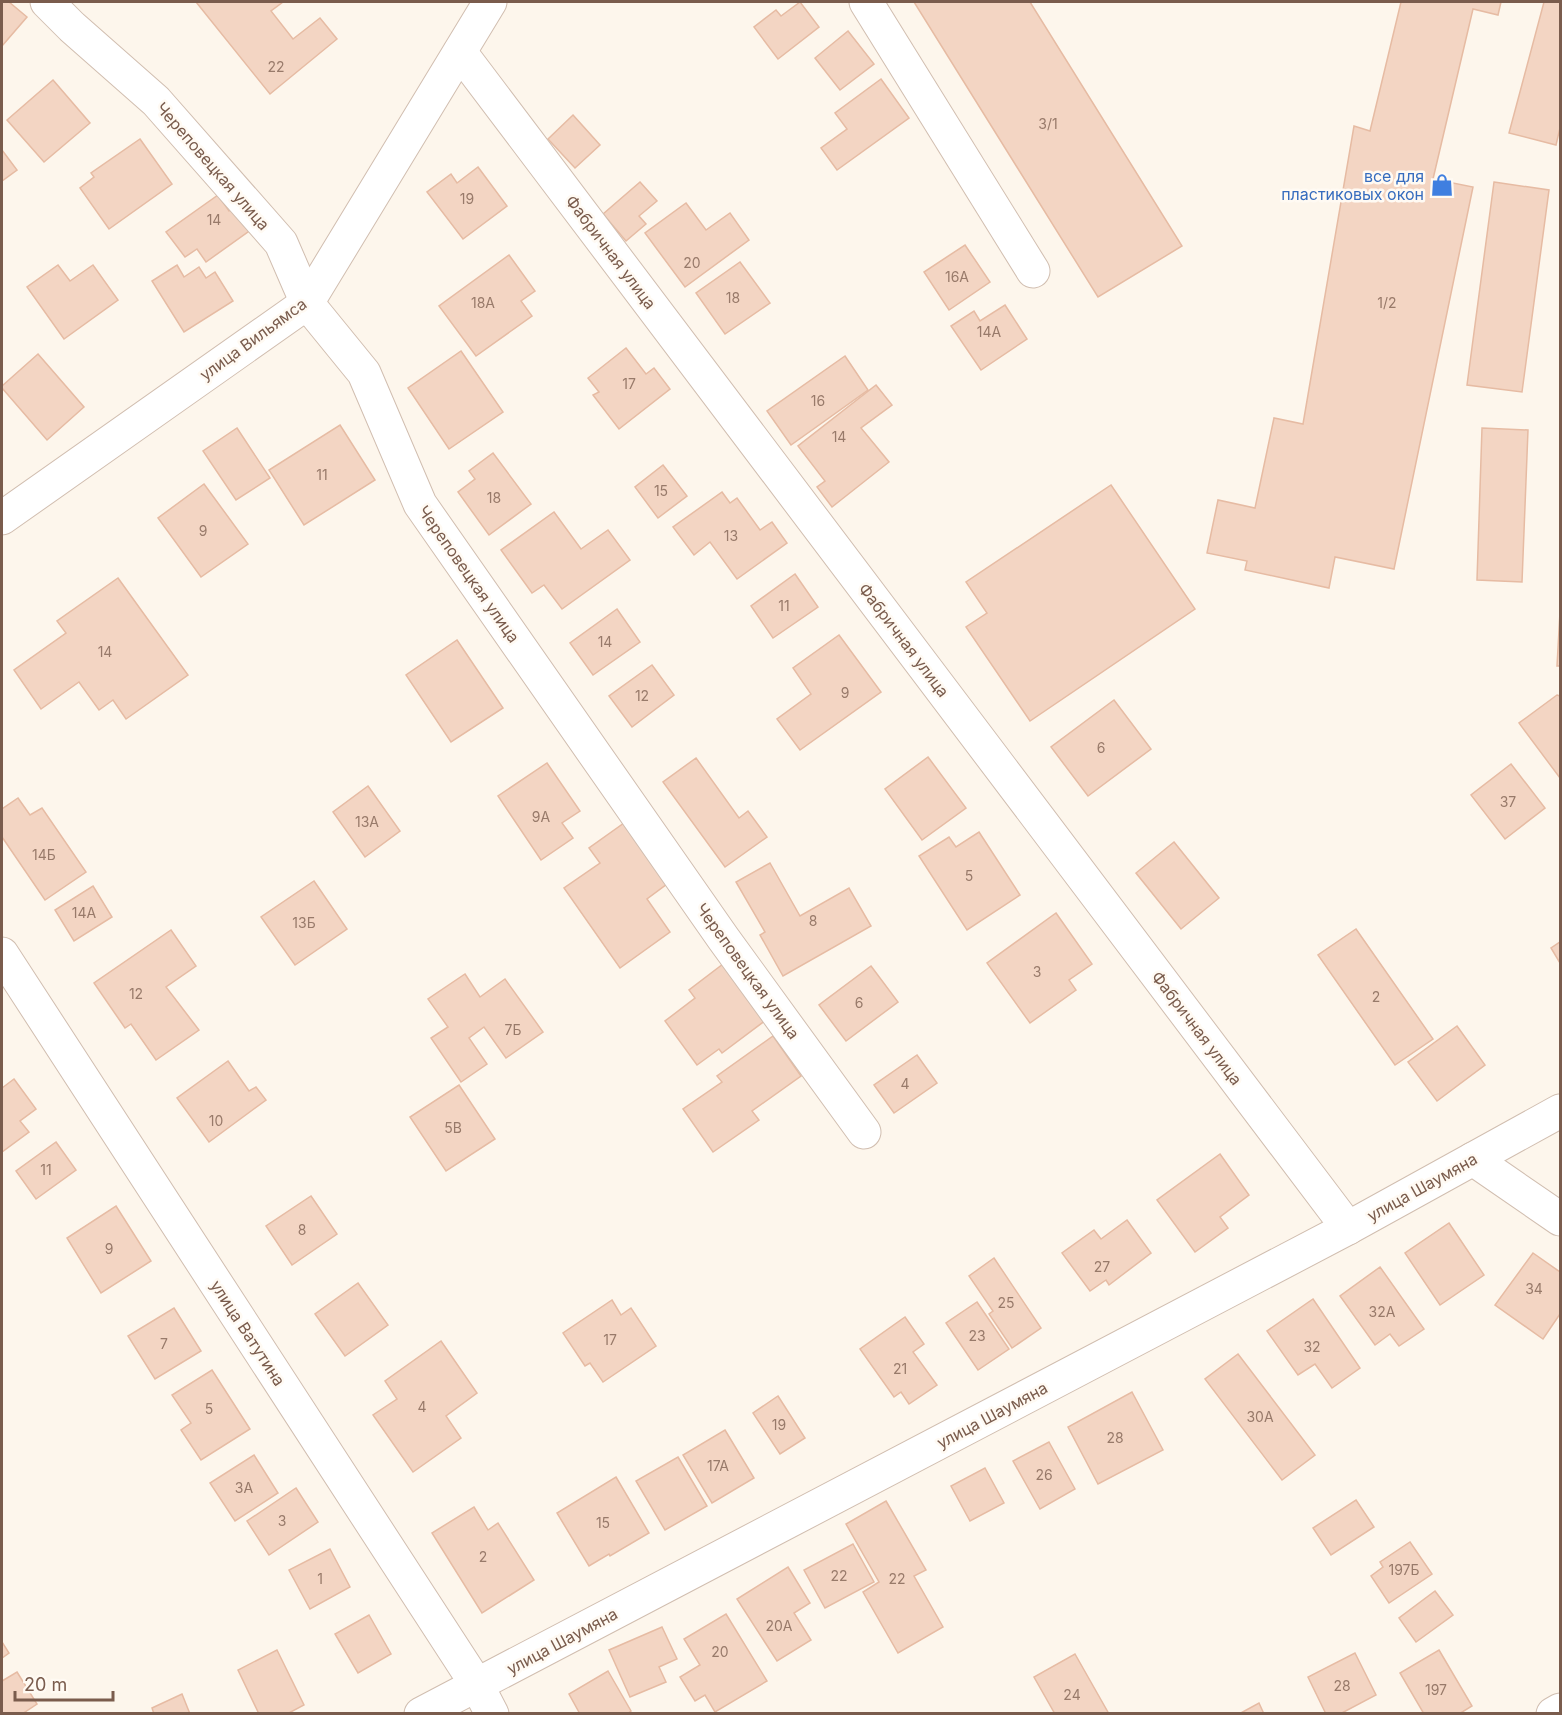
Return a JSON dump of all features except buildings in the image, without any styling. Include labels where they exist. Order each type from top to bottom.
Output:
[{"type":"street","name":"Череповецкая улица","points":[[47,2],[156,101],[281,243],[307,303],[364,373],[420,504],[723,938],[864,1132]]},
{"type":"street","name":"улица Вильямса","points":[[2,518],[307,303],[490,2]]},
{"type":"street","points":[[866,2],[1033,271]]},
{"type":"street","name":"Фабричная улица","points":[[460,52],[1348,1228]]},
{"type":"street","name":"улица Ватутина","points":[[2,954],[485,1699]]},
{"type":"street","name":"улица Шаумяна","points":[[421,1713],[485,1699],[1560,1111]]},
{"type":"street","points":[[1473,1159],[1560,1219]]},
{"type":"street","points":[[1552,1713],[1560,1710]]},
{"type":"place","name":"все для пластиковых окон","points":[[1442,185]]}]
